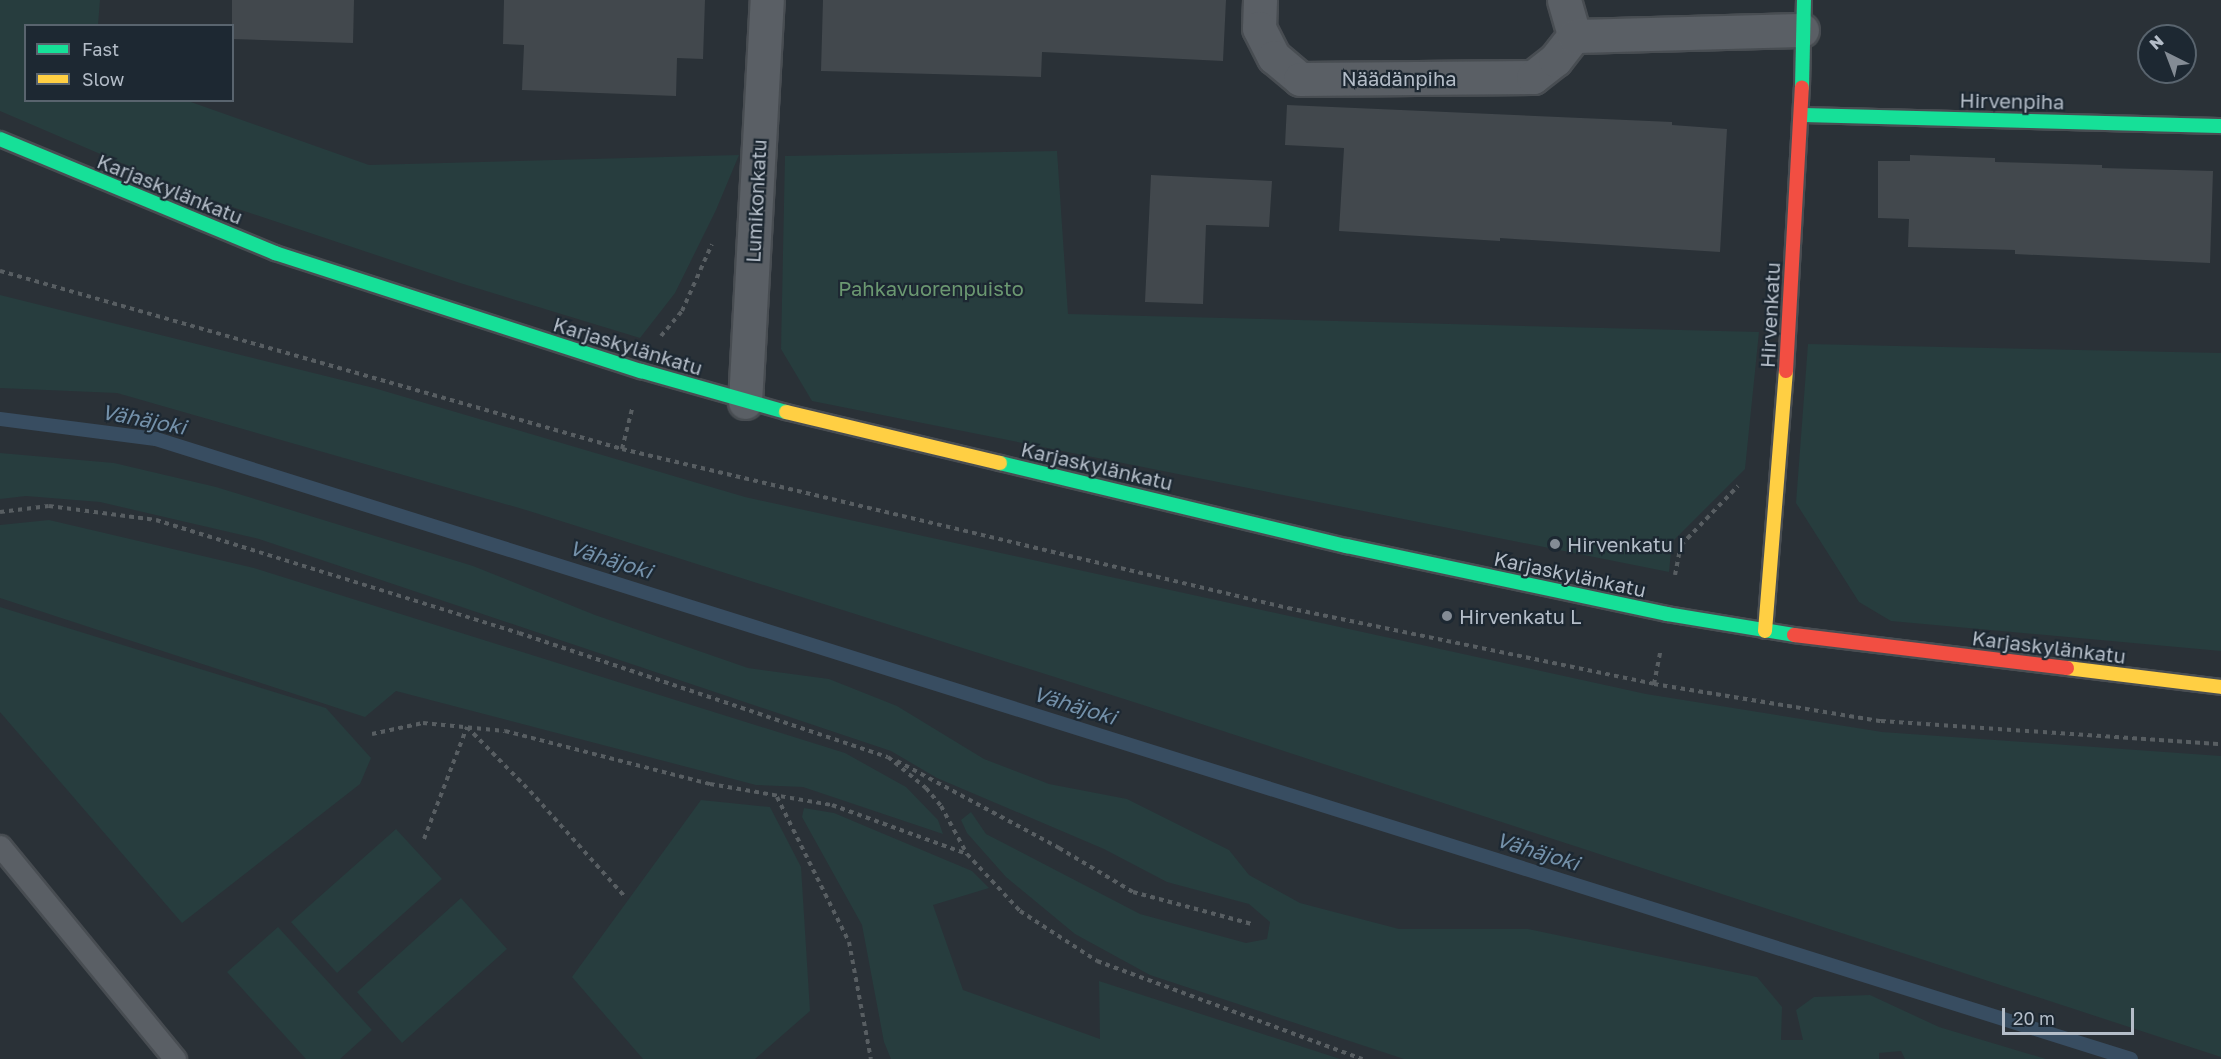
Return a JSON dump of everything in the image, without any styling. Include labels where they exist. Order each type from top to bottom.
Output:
[{"type":"street","name":"Lumikonkatu","points":[[745,402],[767,0]]},
{"type":"street","name":"Näädänpiha","points":[[1260,0],[1259,27],[1274,57],[1300,79],[1533,77],[1555,60],[1574,36]]},
{"type":"street","points":[[1564,0],[1574,36],[1803,15]]},
{"type":"street","name":"Hirvenkatu","points":[[1765,631],[1782,440],[1801,115],[1803,15]]},
{"type":"street","name":"Hirvenpiha","points":[[1801,115],[2221,126]]},
{"type":"street","name":"Karjaskylänkatu","points":[[0,139],[275,253],[641,372],[745,402],[1347,546],[1667,614],[1765,631],[2221,687]]},
{"type":"lane","points":[[0,846],[175,1059]]},
{"type":"path","points":[[622,449],[641,372],[654,345],[682,311],[732,205],[755,206]]},
{"type":"path","points":[[0,271],[622,449],[1288,608],[1654,684],[1881,721],[2221,744]]},
{"type":"path","points":[[1654,684],[1681,545],[1782,440]]},
{"type":"path","points":[[0,512],[49,506],[156,520],[519,633],[888,757],[1059,848],[1133,892],[1252,924]]},
{"type":"path","points":[[372,734],[423,723],[505,731],[710,784],[832,805],[967,854]]},
{"type":"path","points":[[424,839],[467,727]]},
{"type":"path","points":[[467,727],[530,791],[625,897]]},
{"type":"path","points":[[888,757],[926,788],[941,806],[967,854],[1020,911],[1097,961],[1362,1059]]},
{"type":"path","points":[[777,796],[849,942],[871,1059]]},
{"type":"green space","points":[[0,0],[100,0],[98,24],[24,24],[24,102],[191,102],[369,165],[739,155],[716,210],[675,293],[640,338],[460,283],[196,195],[0,111]]},
{"type":"green space","name":"Pahkavuorenpuisto","points":[[1057,151],[1068,314],[1759,332],[1745,469],[1672,542],[1669,572],[812,401],[781,349],[785,156]]},
{"type":"green space","points":[[0,295],[374,388],[745,497],[1646,694],[1882,732],[2221,756],[2221,1057],[1143,705],[526,510],[117,393],[0,388]]},
{"type":"green space","points":[[1808,344],[2221,353],[2221,651],[1891,621],[1859,602],[1796,503]]},
{"type":"green space","points":[[0,453],[114,463],[216,487],[473,566],[595,615],[748,668],[829,679],[897,706],[984,759],[1049,784],[1127,799],[1229,850],[1249,875],[1300,903],[1399,929],[1528,929],[1757,977],[1782,1007],[1781,1040],[1803,1040],[1796,1010],[1814,997],[1870,995],[1939,1027],[2046,1059],[1905,1059],[1901,1051],[1879,1053],[1879,1059],[1404,1059],[1150,975],[1075,934],[1006,877],[967,833],[961,820],[971,812],[986,834],[1140,914],[1246,943],[1267,939],[1270,922],[1249,904],[1167,882],[1104,849],[937,778],[891,751],[259,539],[100,502],[26,496],[0,499]]},
{"type":"green space","points":[[49,520],[254,568],[845,753],[906,787],[938,820],[943,834],[803,787],[756,785],[396,691],[365,717],[0,598],[0,525]]},
{"type":"green space","points":[[0,607],[326,708],[371,758],[360,784],[182,923],[0,712]]},
{"type":"green space","points":[[701,800],[770,807],[801,867],[810,1011],[755,1059],[643,1059],[572,977]]},
{"type":"green space","points":[[804,808],[834,813],[972,871],[989,888],[933,905],[963,990],[1100,1039],[1099,981],[1340,1059],[891,1059],[884,1042],[862,925],[802,817]]},
{"type":"green space","points":[[396,829],[442,879],[337,973],[291,922]]},
{"type":"green space","points":[[461,898],[507,949],[402,1043],[357,992]]},
{"type":"green space","points":[[278,927],[372,1030],[340,1059],[306,1059],[227,972]]},
{"type":"building","points":[[232,0],[354,0],[353,43],[234,39],[234,24],[232,24]]},
{"type":"building","points":[[504,0],[705,0],[703,59],[677,58],[676,96],[522,90],[524,45],[503,44]]},
{"type":"building","points":[[823,0],[1226,0],[1223,61],[1042,52],[1041,77],[821,71]]},
{"type":"building","points":[[1287,105],[1672,122],[1672,125],[1727,129],[1720,252],[1500,238],[1500,241],[1339,231],[1344,148],[1285,145]]},
{"type":"building","points":[[1910,155],[1995,158],[1995,162],[2102,165],[2102,168],[2213,171],[2210,263],[2015,254],[2015,250],[1908,247],[1909,219],[1878,218],[1878,161],[1910,161]]},
{"type":"building","points":[[1151,175],[1272,181],[1269,227],[1206,225],[1203,304],[1145,302]]},
{"type":"waterway","name":"Vähäjoki","points":[[0,419],[156,439],[2131,1059]]},
{"type":"traffic: fast","points":[[1802,87],[1804,0]]},
{"type":"traffic: fast","points":[[1801,115],[2221,126]]},
{"type":"traffic: fast","points":[[0,139],[275,253],[641,371],[786,412]]},
{"type":"traffic: fast","points":[[1000,463],[1347,546],[1667,614],[1794,635]]},
{"type":"traffic: slow","points":[[1765,631],[1786,371]]},
{"type":"traffic: slow","points":[[786,412],[1000,463]]},
{"type":"traffic: slow","points":[[2067,668],[2221,687]]},
{"type":"traffic: jam","points":[[1786,371],[1802,87]]},
{"type":"traffic: jam","points":[[1794,635],[2067,668]]},
{"type":"place","name":"Hirvenkatu I","points":[[1555,544]]},
{"type":"place","name":"Hirvenkatu L","points":[[1447,616]]}]
